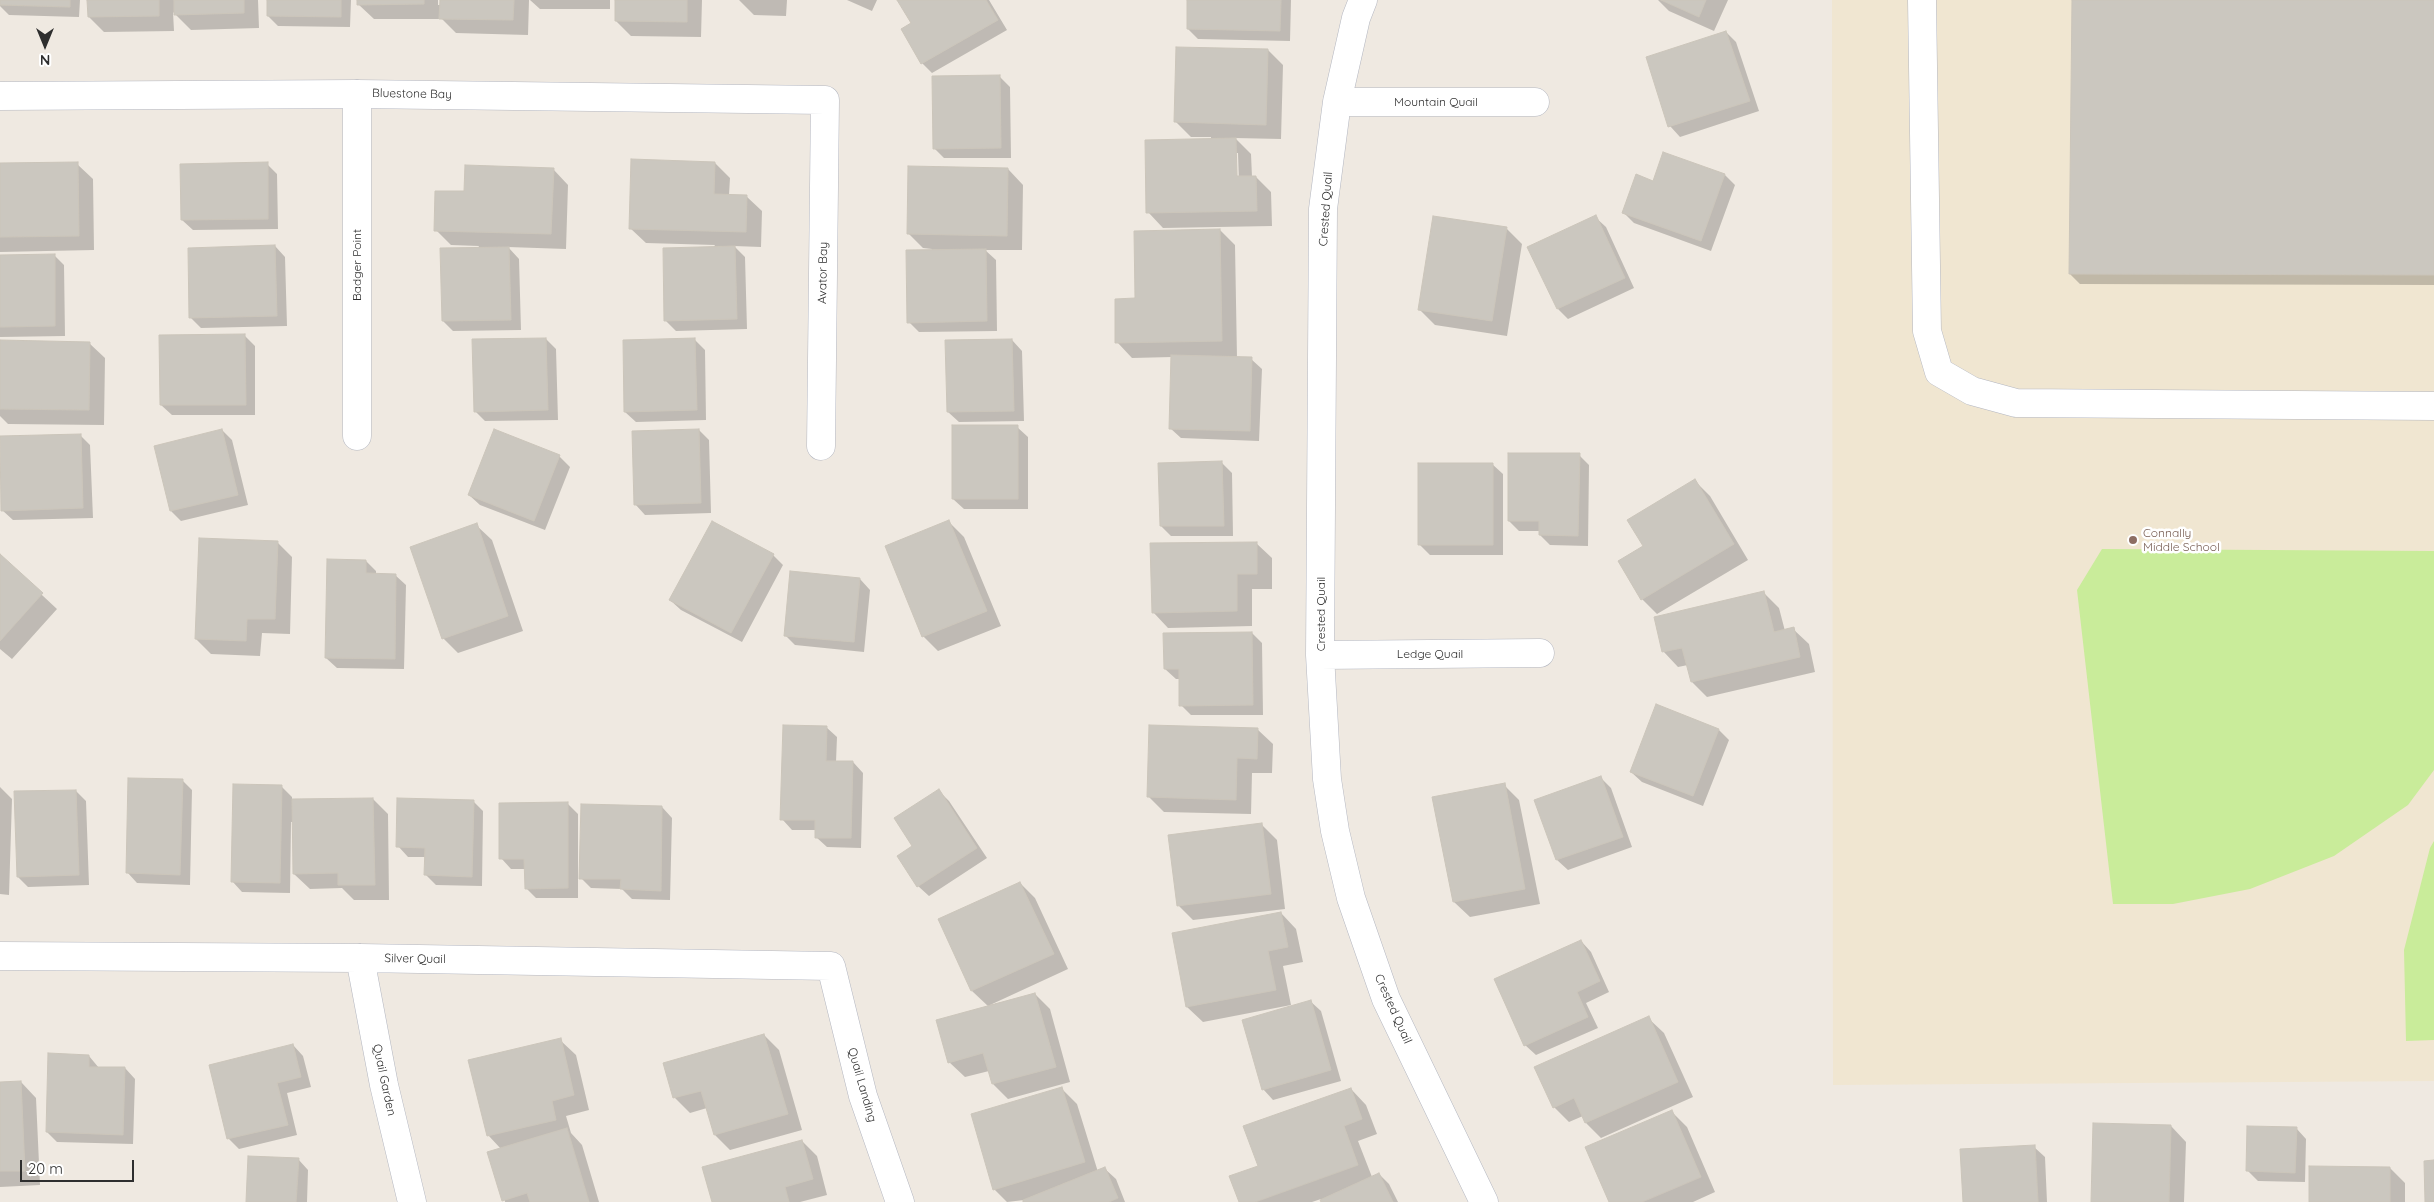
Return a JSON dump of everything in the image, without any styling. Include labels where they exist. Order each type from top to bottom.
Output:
[{"type":"street","name":"Crested Quail","points":[[1363,0],[1356,18],[1337,102],[1323,209],[1320,654],[1327,779],[1334,831],[1350,898],[1386,999],[1484,1202]]},
{"type":"street","points":[[1922,0],[1927,331],[1939,372],[1972,391],[2016,403],[2434,406]]},
{"type":"street","name":"Bluestone Bay","points":[[0,96],[356,94],[824,100]]},
{"type":"street","name":"Badger Point","points":[[356,94],[356,436]]},
{"type":"street","name":"Avator Bay","points":[[821,446],[824,100]]},
{"type":"street","name":"Mountain Quail","points":[[1337,102],[1535,102]]},
{"type":"street","name":"Ledge Quail","points":[[1320,654],[1540,653]]},
{"type":"street","name":"Silver Quail","points":[[0,956],[360,958],[831,966]]},
{"type":"street","name":"Quail Garden","points":[[360,958],[384,1085],[412,1202]]},
{"type":"street","name":"Quail Landing","points":[[831,966],[863,1096],[900,1202]]},
{"type":"shaded area","name":"Connally Middle School","points":[[1832,0],[2434,0],[2434,1081],[1833,1085]]},
{"type":"green space","points":[[2102,549],[2434,551],[2434,770],[2408,805],[2334,856],[2250,889],[2173,904],[2113,904],[2077,590]]},
{"type":"green space","points":[[2434,841],[2434,1040],[2406,1041],[2404,950],[2430,848]]},
{"type":"building","points":[[0,0],[70,0],[70,7],[0,5]]},
{"type":"building","points":[[87,0],[159,0],[159,16],[88,17]]},
{"type":"building","points":[[174,0],[244,0],[244,13],[174,15]]},
{"type":"building","points":[[267,0],[341,0],[341,17],[267,16]]},
{"type":"building","points":[[357,0],[424,0],[424,4],[357,5]]},
{"type":"building","points":[[440,0],[514,0],[513,20],[439,19]]},
{"type":"building","points":[[615,0],[687,0],[687,22],[615,21]]},
{"type":"building","points":[[897,0],[986,0],[998,20],[921,64],[901,29],[911,23]]},
{"type":"building","points":[[1187,0],[1281,0],[1280,31],[1187,29]]},
{"type":"building","points":[[1661,0],[1706,0],[1699,17]]},
{"type":"building","points":[[2072,0],[2434,0],[2434,275],[2069,274]]},
{"type":"building","points":[[1726,31],[1750,101],[1668,127],[1646,57]]},
{"type":"building","points":[[1176,47],[1268,49],[1266,125],[1174,122]]},
{"type":"building","points":[[1000,75],[1001,148],[933,149],[932,76]]},
{"type":"building","points":[[1236,138],[1237,176],[1256,176],[1257,211],[1146,213],[1145,140]]},
{"type":"building","points":[[1663,152],[1725,174],[1701,241],[1622,213],[1636,174],[1653,181]]},
{"type":"building","points":[[631,159],[715,162],[714,194],[747,195],[746,232],[629,229]]},
{"type":"building","points":[[78,162],[79,236],[0,237],[0,163]]},
{"type":"building","points":[[268,162],[268,219],[181,220],[180,164]]},
{"type":"building","points":[[465,165],[554,168],[551,234],[434,231],[435,191],[464,191]]},
{"type":"building","points":[[908,166],[1008,168],[1007,236],[907,234]]},
{"type":"building","points":[[1596,215],[1625,278],[1557,309],[1527,247]]},
{"type":"building","points":[[1433,216],[1507,227],[1492,321],[1418,310]]},
{"type":"building","points":[[1220,229],[1222,341],[1115,343],[1115,299],[1135,298],[1134,231]]},
{"type":"building","points":[[275,245],[277,316],[189,318],[188,248]]},
{"type":"building","points":[[735,246],[737,319],[664,321],[663,248]]},
{"type":"building","points":[[509,247],[511,320],[442,321],[440,248]]},
{"type":"building","points":[[986,249],[987,321],[907,323],[906,250]]},
{"type":"building","points":[[55,254],[55,326],[0,327],[0,255]]},
{"type":"building","points":[[245,334],[246,405],[160,405],[159,335]]},
{"type":"building","points":[[546,338],[548,410],[474,412],[472,339]]},
{"type":"building","points":[[695,338],[697,410],[624,412],[623,340]]},
{"type":"building","points":[[1012,339],[1014,411],[947,412],[945,340]]},
{"type":"building","points":[[0,340],[90,342],[89,410],[0,409]]},
{"type":"building","points":[[1171,355],[1252,357],[1250,431],[1169,429]]},
{"type":"building","points":[[952,425],[1018,425],[1018,499],[952,499]]},
{"type":"building","points":[[222,429],[238,495],[170,511],[154,446]]},
{"type":"building","points":[[494,429],[560,455],[534,521],[468,495]]},
{"type":"building","points":[[699,429],[701,503],[634,505],[632,431]]},
{"type":"building","points":[[81,434],[83,508],[1,511],[0,436]]},
{"type":"building","points":[[1508,453],[1580,453],[1578,536],[1539,535],[1539,521],[1508,521]]},
{"type":"building","points":[[1222,461],[1224,526],[1160,526],[1158,463]]},
{"type":"building","points":[[1418,463],[1493,463],[1493,545],[1418,545]]},
{"type":"building","points":[[1695,479],[1734,544],[1641,600],[1618,561],[1643,546],[1627,520]]},
{"type":"building","points":[[949,520],[987,611],[922,637],[885,546]]},
{"type":"building","points":[[712,521],[774,554],[731,633],[669,600]]},
{"type":"building","points":[[477,523],[508,616],[442,639],[410,547]]},
{"type":"building","points":[[199,538],[278,541],[275,619],[247,619],[246,641],[195,639]]},
{"type":"building","points":[[1257,542],[1257,574],[1237,574],[1237,611],[1152,613],[1150,543]]},
{"type":"building","points":[[0,554],[43,593],[0,641]]},
{"type":"building","points":[[327,559],[366,560],[366,573],[396,574],[395,659],[325,658]]},
{"type":"building","points":[[790,571],[860,578],[854,642],[784,636]]},
{"type":"building","points":[[1764,591],[1774,632],[1794,627],[1800,657],[1691,682],[1682,648],[1662,652],[1654,617]]},
{"type":"building","points":[[1252,632],[1253,705],[1179,706],[1179,669],[1164,669],[1163,633]]},
{"type":"building","points":[[1656,704],[1719,729],[1693,796],[1630,772]]},
{"type":"building","points":[[783,725],[827,726],[826,761],[853,761],[851,838],[815,838],[815,820],[780,820]]},
{"type":"building","points":[[1149,725],[1258,728],[1257,759],[1237,758],[1236,800],[1147,797]]},
{"type":"building","points":[[1601,776],[1623,837],[1556,860],[1534,800]]},
{"type":"building","points":[[128,778],[183,779],[180,875],[126,873]]},
{"type":"building","points":[[1505,783],[1525,889],[1453,902],[1432,797]]},
{"type":"building","points":[[233,784],[282,785],[280,883],[231,882]]},
{"type":"building","points":[[939,789],[977,848],[917,887],[897,856],[912,846],[894,818]]},
{"type":"building","points":[[76,790],[79,875],[17,877],[14,791]]},
{"type":"building","points":[[373,798],[375,885],[338,885],[338,873],[293,874],[292,799]]},
{"type":"building","points":[[397,798],[474,800],[472,877],[424,875],[425,848],[396,847]]},
{"type":"building","points":[[568,802],[568,888],[525,889],[524,859],[499,859],[499,803]]},
{"type":"building","points":[[581,804],[662,806],[661,891],[620,889],[621,879],[579,879]]},
{"type":"building","points":[[1262,823],[1271,894],[1177,906],[1168,835]]},
{"type":"building","points":[[1020,882],[1054,954],[971,991],[938,919]]},
{"type":"building","points":[[1281,912],[1288,947],[1268,951],[1276,990],[1186,1007],[1172,933]]},
{"type":"building","points":[[1581,940],[1600,981],[1577,992],[1588,1017],[1524,1046],[1494,979]]},
{"type":"building","points":[[1035,993],[1056,1067],[992,1084],[983,1053],[948,1063],[936,1020]]},
{"type":"building","points":[[1311,1000],[1331,1070],[1262,1090],[1242,1020]]},
{"type":"building","points":[[1649,1016],[1678,1082],[1585,1123],[1574,1098],[1553,1108],[1534,1067]]},
{"type":"building","points":[[764,1034],[788,1114],[714,1135],[701,1091],[673,1098],[663,1063]]},
{"type":"building","points":[[561,1038],[574,1095],[552,1101],[556,1120],[487,1136],[468,1060]]},
{"type":"building","points":[[293,1044],[301,1077],[277,1083],[288,1125],[227,1139],[209,1065]]},
{"type":"building","points":[[48,1053],[89,1055],[89,1067],[125,1067],[123,1135],[46,1132]]},
{"type":"building","points":[[21,1081],[25,1171],[0,1171],[0,1082]]},
{"type":"building","points":[[1062,1087],[1085,1162],[993,1190],[971,1114]]},
{"type":"building","points":[[1351,1088],[1362,1119],[1344,1126],[1358,1165],[1255,1202],[1239,1202],[1229,1176],[1258,1166],[1243,1126]]},
{"type":"building","points":[[1672,1110],[1701,1177],[1642,1202],[1609,1202],[1585,1147]]},
{"type":"building","points":[[2093,1123],[2171,1125],[2169,1202],[2091,1202]]},
{"type":"building","points":[[2247,1126],[2297,1127],[2295,1173],[2246,1171]]},
{"type":"building","points":[[567,1128],[589,1202],[530,1202],[527,1193],[502,1201],[487,1152]]},
{"type":"building","points":[[802,1140],[813,1179],[785,1187],[789,1202],[712,1202],[702,1167]]},
{"type":"building","points":[[2035,1145],[2038,1202],[1963,1202],[1960,1149]]},
{"type":"building","points":[[248,1156],[299,1158],[296,1202],[246,1202]]},
{"type":"building","points":[[2434,1160],[2434,1202],[2425,1202],[2424,1161]]},
{"type":"building","points":[[2309,1166],[2390,1167],[2390,1202],[2309,1202]]},
{"type":"building","points":[[1105,1167],[1118,1198],[1109,1202],[1023,1202],[1023,1200]]},
{"type":"building","points":[[1379,1173],[1393,1202],[1321,1202],[1320,1200]]},
{"type":"place","name":"Connally Middle School","points":[[2133,540]]}]
